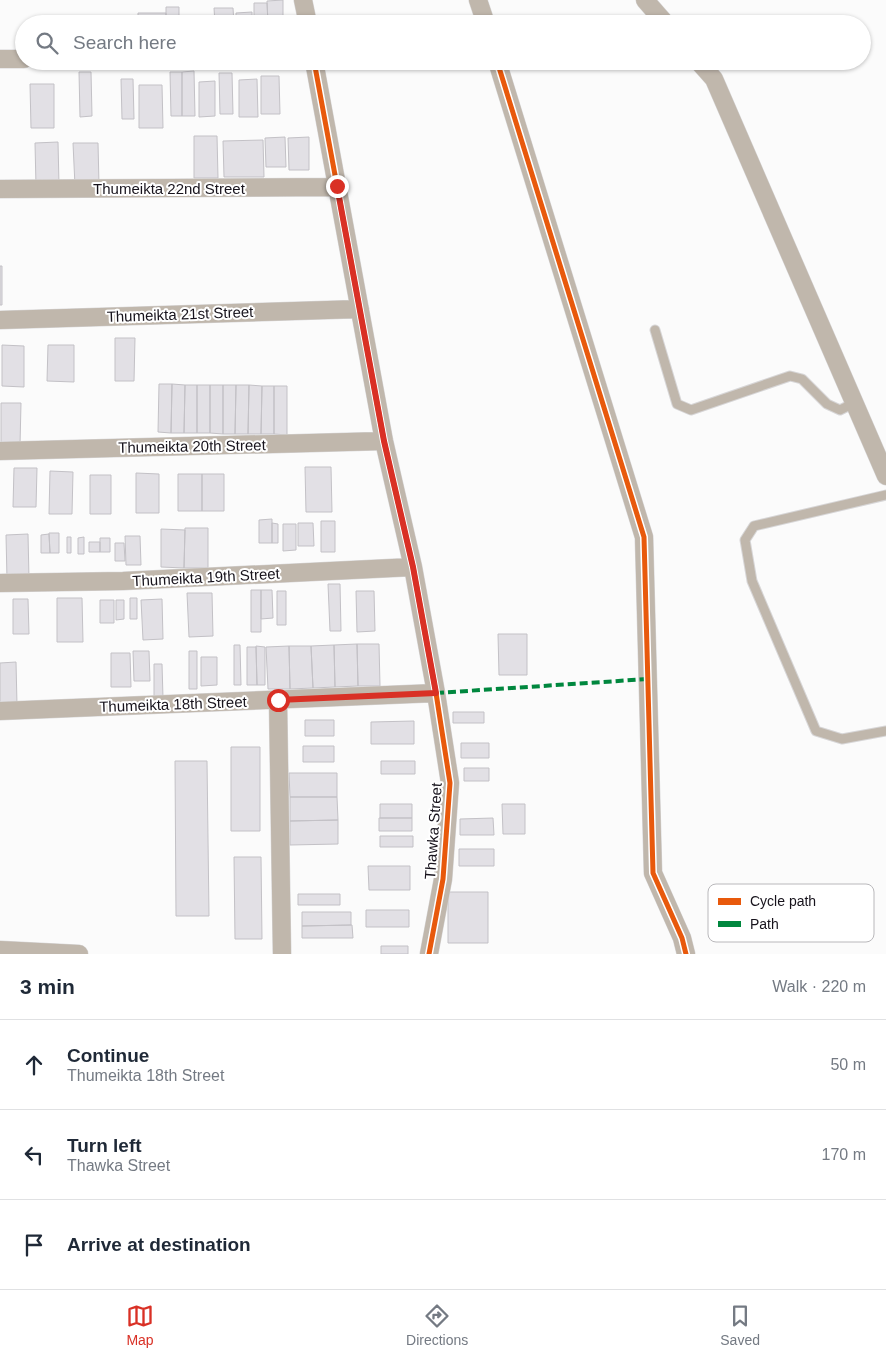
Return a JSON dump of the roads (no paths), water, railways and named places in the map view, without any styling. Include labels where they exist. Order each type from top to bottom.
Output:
[{"type":"street","points":[[303,0],[306,15]]},
{"type":"street","points":[[478,0],[483,15]]},
{"type":"street","points":[[645,0],[658,15]]},
{"type":"street","points":[[0,59],[15,58]]},
{"type":"street","name":"Thawka Street","points":[[316,70],[384,441],[413,567],[450,783],[443,879],[429,954]]},
{"type":"street","points":[[500,70],[644,537],[653,872],[682,938],[686,954]]},
{"type":"street","points":[[706,70],[714,79],[886,476]]},
{"type":"street","name":"Thumeikta 22nd Street","points":[[0,189],[337,186]]},
{"type":"street","name":"Thumeikta 21st Street","points":[[0,320],[360,309]]},
{"type":"street","name":"Thumeikta 20th Street","points":[[0,451],[384,441]]},
{"type":"street","name":"Thumeikta 19th Street","points":[[0,583],[123,581],[413,567]]},
{"type":"street","name":"Thumeikta 18th Street","points":[[0,712],[436,693]]},
{"type":"street","points":[[278,700],[282,954]]},
{"type":"street","points":[[0,950],[79,954]]},
{"type":"lane","points":[[655,330],[677,404],[691,410],[790,376],[802,379],[827,404],[840,410],[854,403]]},
{"type":"lane","points":[[886,495],[754,526],[745,540],[752,581],[816,731],[842,739],[886,731]]}]
